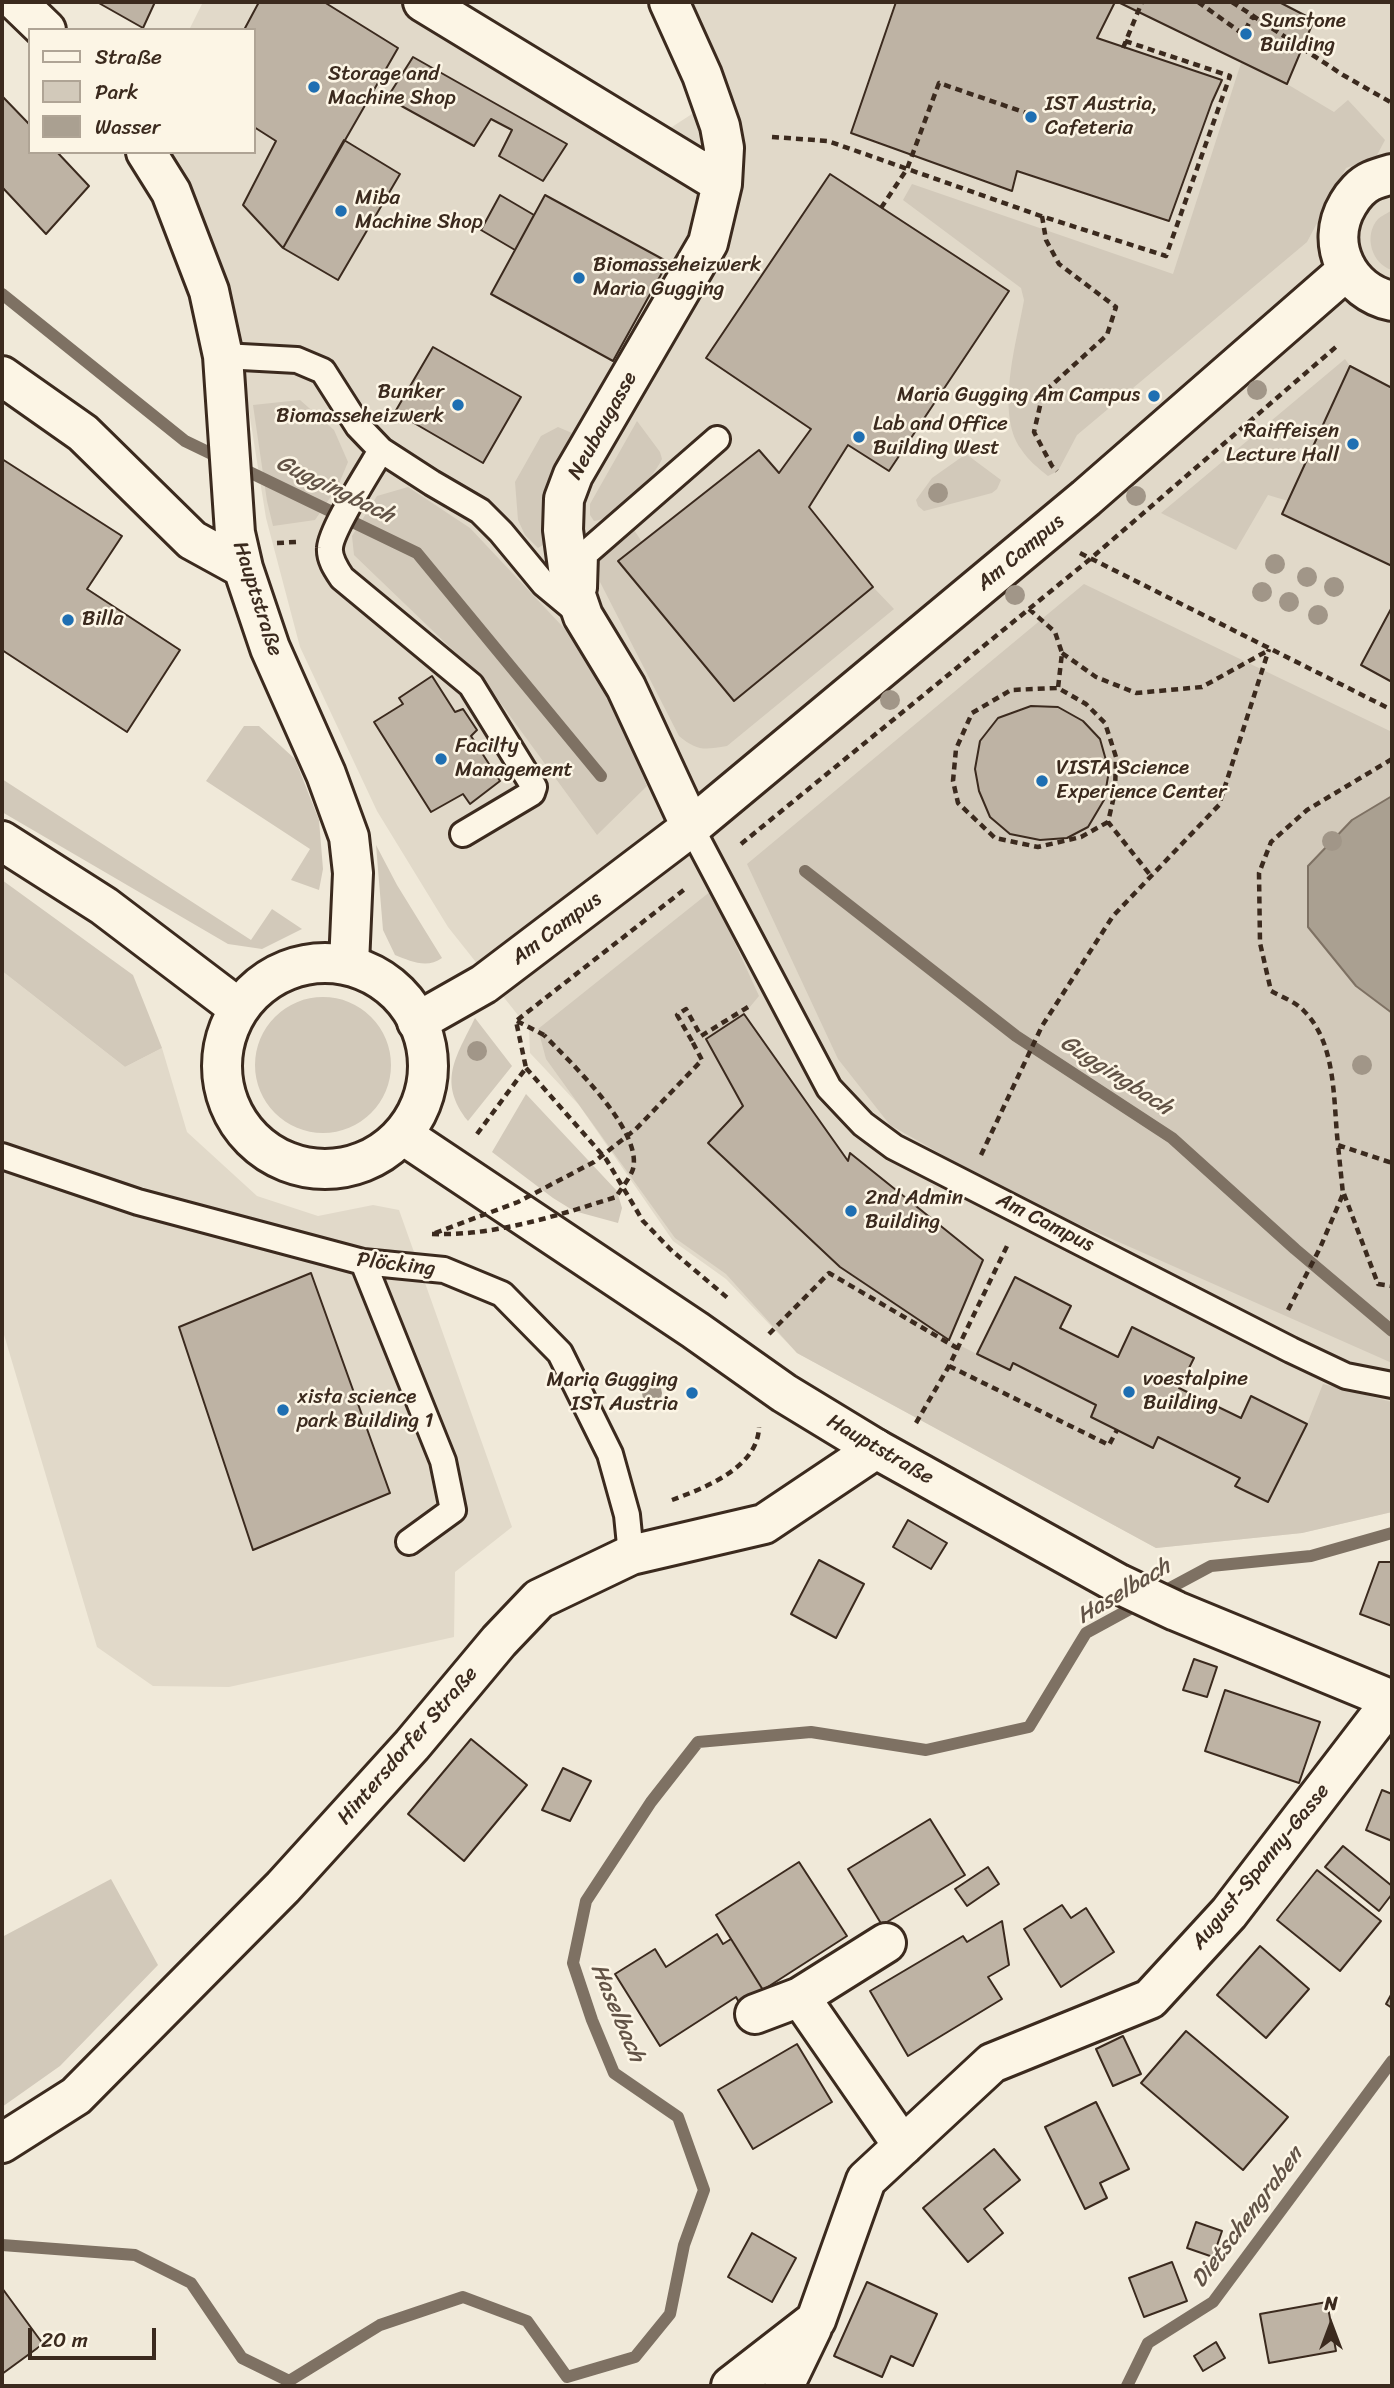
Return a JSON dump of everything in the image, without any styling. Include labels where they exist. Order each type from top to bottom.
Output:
[{"type":"street","points":[[17,2],[44,28]]},
{"type":"street","points":[[424,2],[719,200]]},
{"type":"street","name":"Neubaugasse","points":[[669,2],[702,75],[720,126],[724,148],[719,200],[708,243],[573,475],[565,499],[563,530],[569,575],[583,616],[626,687],[691,827]]},
{"type":"street","name":"Hauptstraße","points":[[147,154],[172,192],[209,291],[223,356],[232,501],[240,557],[270,648],[326,774],[349,837],[353,873],[349,964]]},
{"type":"street","points":[[1392,174],[1370,181],[1352,196],[1342,214],[1338,243],[1346,271],[1368,292],[1392,301]]},
{"type":"street","name":"Am Campus","points":[[417,1022],[484,984],[691,827],[1049,530],[1346,271]]},
{"type":"street","points":[[2,376],[83,433],[192,540],[240,557]]},
{"type":"street","points":[[2,841],[104,906],[237,1007]]},
{"type":"street","points":[[322,963],[349,964],[398,990],[417,1022],[429,1068],[423,1102],[403,1135],[370,1160],[322,1171],[286,1163],[251,1139],[228,1105],[221,1068],[237,1007],[272,977],[322,963]]},
{"type":"street","name":"Hauptstraße","points":[[403,1135],[757,1374],[876,1449],[1119,1584],[1176,1611],[1392,1700]]},
{"type":"street","name":"Hintersdorfer Straße","points":[[2,2143],[76,2096],[283,1887],[539,1599],[631,1555],[764,1524],[876,1449]]},
{"type":"street","name":"August-Spanny-Gasse","points":[[784,2386],[816,2320],[866,2180],[992,2063],[1150,1999],[1229,1913],[1392,1700]]},
{"type":"street","points":[[755,2014],[800,1997],[886,1943]]},
{"type":"street","points":[[800,1997],[902,2146]]},
{"type":"street","points":[[731,2386],[816,2320]]},
{"type":"lane","points":[[223,356],[297,360],[323,371],[358,426],[381,450],[432,484],[480,510],[544,584],[583,616]]},
{"type":"lane","points":[[583,616],[585,554],[717,439]]},
{"type":"lane","points":[[381,450],[333,536],[329,549],[333,563],[342,578],[471,685],[534,787],[532,793],[463,834]]},
{"type":"lane","name":"Am Campus","points":[[691,827],[829,1088],[863,1124],[894,1147],[1346,1376],[1392,1385]]},
{"type":"lane","name":"Plöcking","points":[[2,1156],[138,1202],[363,1262],[444,1270],[502,1294],[560,1353],[610,1454],[626,1516],[631,1555]]},
{"type":"lane","points":[[363,1262],[443,1461],[453,1510],[409,1542]]},
{"type":"path","points":[[1122,48],[1142,2]]},
{"type":"path","points":[[1198,2],[1243,34],[1253,16]]},
{"type":"path","points":[[1232,2],[1343,75],[1392,103]]},
{"type":"path","points":[[772,137],[828,141],[1041,216],[1166,256],[1230,76],[1125,41]]},
{"type":"path","points":[[881,208],[907,169],[939,83],[1038,117]]},
{"type":"path","points":[[1041,216],[1046,240],[1059,264],[1116,307],[1107,335],[1043,393],[1034,432],[1052,466],[1086,498]]},
{"type":"path","points":[[516,1021],[712,867],[1029,609],[1337,346]]},
{"type":"path","points":[[1049,530],[1089,559],[1392,710]]},
{"type":"path","points":[[240,557],[333,536]]},
{"type":"path","points":[[1029,609],[1055,632],[1062,653],[1058,688]]},
{"type":"path","points":[[1062,653],[1096,677],[1136,693],[1202,687],[1269,649]]},
{"type":"path","points":[[968,1184],[1042,1027],[1112,916],[1219,805],[1269,649]]},
{"type":"path","points":[[1058,688],[1086,704],[1105,723],[1116,757],[1115,792],[1108,822],[1081,837],[1038,847],[995,838],[958,803],[953,781],[956,749],[972,713],[1011,690],[1058,688]]},
{"type":"path","points":[[1392,759],[1307,810],[1271,842],[1259,873],[1260,943],[1271,991],[1303,1009],[1323,1034],[1329,1063],[1343,1194],[1378,1284],[1392,1286]]},
{"type":"path","points":[[1108,822],[1151,876]]},
{"type":"path","points":[[516,1021],[544,1035],[614,1113],[624,1132],[628,1142],[633,1152],[633,1169],[616,1197],[524,1223],[461,1235],[432,1234],[517,1202],[594,1162],[605,1154],[615,1146],[626,1137],[636,1129],[702,1060],[677,1015],[686,1009],[701,1037],[777,990]]},
{"type":"path","points":[[516,1021],[526,1068],[606,1159],[643,1221],[671,1250],[737,1307]]},
{"type":"path","points":[[451,1168],[526,1068]]},
{"type":"path","points":[[1338,1145],[1392,1163]]},
{"type":"path","points":[[1306,1275],[1343,1194]]},
{"type":"path","points":[[876,1449],[918,1422],[949,1366],[1023,1212]]},
{"type":"path","points":[[769,1334],[829,1273],[957,1348]]},
{"type":"path","points":[[757,1374],[781,1345],[763,1329]]},
{"type":"path","points":[[949,1366],[1109,1445],[1117,1430]]},
{"type":"path","points":[[626,1516],[675,1499],[729,1473],[750,1454],[759,1437],[759,1422]]},
{"type":"shaded area","points":[[203,2],[400,2],[641,147],[729,90],[693,2],[1392,2],[1392,1512],[1302,1533],[1156,1548],[797,1353],[726,1279],[673,1241],[579,1105],[530,1053],[529,1029],[448,927],[377,811],[300,647],[266,518],[233,311],[157,154],[256,154],[256,28],[190,28]]},
{"type":"shaded area","points":[[2,971],[125,1067],[162,1048],[187,1132],[257,1196],[318,1216],[373,1205],[399,1210],[512,1527],[455,1572],[454,1637],[229,1687],[153,1686],[97,1647],[2,1328]]},
{"type":"green space","points":[[1241,63],[1287,84],[1334,112],[1348,100],[1385,140],[1376,157],[1346,168],[1307,242],[1077,435],[1058,471],[1048,476],[1021,449],[1013,434],[1010,416],[1010,376],[1024,300],[1021,288],[903,200],[912,184],[1173,274]]},
{"type":"green space","points":[[1392,210],[1392,270],[1385,267],[1375,256],[1371,233],[1378,219]]},
{"type":"green space","points":[[1345,359],[1350,366],[1288,501],[1268,495],[1236,550],[1161,513]]},
{"type":"green space","points":[[300,400],[334,430],[348,462],[338,486],[315,520],[273,526],[253,405]]},
{"type":"green space","points":[[637,421],[660,452],[662,459],[633,497],[613,513],[594,521],[590,515],[590,504]]},
{"type":"green space","points":[[558,427],[572,433],[549,486],[543,545],[538,548],[525,535],[518,520],[515,482],[541,436]]},
{"type":"green space","points":[[966,454],[1001,480],[997,489],[992,493],[924,511],[916,500],[932,478]]},
{"type":"green space","points":[[408,487],[470,528],[578,643],[616,713],[647,786],[597,835],[483,679],[354,555],[352,536],[377,496]]},
{"type":"green space","points":[[634,530],[642,542],[618,561],[734,701],[873,587],[894,609],[727,746],[706,749],[696,747],[679,736],[600,582],[599,559],[609,547]]},
{"type":"green space","points":[[1084,584],[1392,732],[1392,1363],[1017,1197],[890,1125],[838,1059],[747,864]]},
{"type":"green space","points":[[244,726],[259,726],[295,759],[319,820],[323,869],[319,890],[291,880],[310,849],[206,781]]},
{"type":"green space","points":[[2,779],[251,940],[272,909],[302,929],[262,949],[228,944],[2,812]]},
{"type":"green space","points":[[376,845],[442,958],[430,963],[419,963],[395,955],[383,930]]},
{"type":"green space","points":[[2,880],[133,975],[162,1048],[125,1067],[2,971]]},
{"type":"green space","points":[[711,891],[759,996],[744,1014],[706,1039],[743,1106],[708,1143],[949,1340],[1009,1370],[1013,1363],[1096,1405],[1091,1417],[1152,1448],[1158,1437],[1240,1478],[1236,1486],[1267,1502],[1307,1424],[1323,1384],[1392,1402],[1392,1512],[1302,1533],[1156,1548],[797,1353],[726,1274],[675,1238],[546,1059],[538,1029]]},
{"type":"green space","points":[[323,997],[349,1003],[371,1017],[385,1039],[391,1065],[385,1091],[371,1113],[349,1127],[323,1133],[297,1127],[275,1113],[261,1091],[255,1065],[261,1039],[275,1017],[297,1003]]},
{"type":"green space","points":[[475,1018],[512,1066],[468,1121],[453,1094],[452,1082],[456,1057]]},
{"type":"green space","points":[[526,1094],[617,1191],[622,1208],[618,1223],[574,1211],[492,1152]]},
{"type":"green space","points":[[111,1879],[158,1965],[60,2066],[2,2107],[2,1937]]},
{"type":"water","points":[[1392,796],[1392,1013],[1356,986],[1308,927],[1308,866],[1352,820]]},
{"type":"building","points":[[97,2],[155,2],[143,28]]},
{"type":"building","name":"Storage and Machine Shop","points":[[259,2],[324,2],[398,48],[283,248],[243,205],[276,141],[256,128],[256,28],[245,28]]},
{"type":"building","name":"IST Austria, Cafeteria","points":[[896,2],[1115,2],[1097,38],[1222,80],[1169,221],[1017,171],[1012,191],[851,133]]},
{"type":"building","name":"Sunstone Building","points":[[1118,2],[1279,2],[1314,20],[1287,84]]},
{"type":"building","points":[[413,57],[567,144],[543,181],[499,156],[512,130],[491,119],[474,146],[387,98]]},
{"type":"building","points":[[2,96],[28,123],[28,154],[59,154],[89,186],[46,234],[2,187]]},
{"type":"building","name":"Miba Machine Shop","points":[[344,140],[400,174],[338,280],[283,248]]},
{"type":"building","name":"Lab and Office Building West","points":[[830,174],[1009,291],[889,471],[848,445],[809,507],[873,587],[734,701],[618,561],[759,450],[779,473],[811,429],[706,358]]},
{"type":"building","points":[[500,195],[534,215],[515,250],[481,230]]},
{"type":"building","name":"Biomasseheizwerk Maria Gugging","points":[[545,195],[668,262],[613,361],[491,294]]},
{"type":"building","name":"Bunker Biomasseheizwerk","points":[[433,347],[521,397],[483,463],[395,412]]},
{"type":"building","name":"Raiffeisen Lecture Hall","points":[[1350,366],[1392,388],[1392,566],[1282,514]]},
{"type":"building","name":"Billa","points":[[2,459],[122,536],[87,589],[180,650],[127,732],[2,650]]},
{"type":"building","points":[[1392,607],[1392,682],[1361,665]]},
{"type":"building","name":"Facilty Management","points":[[432,676],[455,712],[463,709],[477,730],[471,736],[500,781],[470,804],[463,794],[431,812],[374,722],[403,704],[399,698]]},
{"type":"building","name":"VISTA Science Experience Center","points":[[1031,706],[1058,707],[1083,721],[1100,739],[1109,771],[1104,800],[1088,827],[1067,838],[1040,840],[1010,834],[990,817],[979,791],[975,769],[980,741],[998,718]]},
{"type":"building","name":"2nd Admin Building","points":[[744,1014],[848,1161],[850,1153],[983,1260],[949,1340],[840,1267],[708,1143],[743,1106],[706,1039]]},
{"type":"building","name":"xista science park Building 1","points":[[311,1273],[390,1493],[253,1550],[179,1327]]},
{"type":"building","name":"voestalpine Building","points":[[1015,1277],[1071,1306],[1060,1328],[1118,1357],[1132,1327],[1194,1358],[1179,1388],[1241,1418],[1251,1396],[1307,1424],[1268,1502],[1235,1486],[1240,1478],[1158,1437],[1153,1448],[1091,1417],[1096,1405],[1013,1363],[1010,1370],[977,1354]]},
{"type":"building","points":[[908,1520],[947,1543],[931,1569],[893,1547]]},
{"type":"building","points":[[819,1560],[864,1584],[836,1638],[791,1614]]},
{"type":"building","points":[[1379,1562],[1392,1562],[1392,1626],[1360,1614]]},
{"type":"building","points":[[1194,1659],[1217,1667],[1207,1697],[1183,1690]]},
{"type":"building","points":[[1225,1690],[1320,1722],[1299,1783],[1205,1751]]},
{"type":"building","points":[[471,1739],[527,1785],[464,1861],[408,1814]]},
{"type":"building","points":[[563,1768],[591,1781],[570,1821],[542,1810]]},
{"type":"building","points":[[1382,1790],[1392,1794],[1392,1841],[1366,1830]]},
{"type":"building","points":[[930,1819],[965,1875],[882,1925],[848,1869]]},
{"type":"building","points":[[1343,1846],[1392,1886],[1392,1894],[1379,1911],[1325,1867]]},
{"type":"building","points":[[799,1862],[847,1936],[763,1990],[716,1915]]},
{"type":"building","points":[[988,1867],[999,1884],[967,1906],[955,1889]]},
{"type":"building","points":[[1317,1870],[1381,1921],[1340,1971],[1277,1920]]},
{"type":"building","points":[[1062,1905],[1071,1918],[1086,1908],[1114,1952],[1061,1987],[1024,1929]]},
{"type":"building","points":[[1002,1921],[1009,1965],[988,1977],[1002,1999],[908,2056],[870,1991],[963,1936],[967,1942]]},
{"type":"building","points":[[717,1934],[723,1944],[731,1939],[763,1990],[740,2004],[736,1997],[660,2046],[615,1974],[655,1949],[666,1967]]},
{"type":"building","points":[[1260,1946],[1309,1989],[1266,2038],[1217,1995]]},
{"type":"building","points":[[1392,1993],[1392,2008],[1386,2004]]},
{"type":"building","points":[[1186,2031],[1288,2117],[1243,2170],[1141,2083]]},
{"type":"building","points":[[1123,2036],[1141,2074],[1113,2086],[1096,2049]]},
{"type":"building","points":[[797,2044],[832,2102],[753,2149],[718,2090]]},
{"type":"building","points":[[1096,2102],[1129,2169],[1100,2183],[1107,2198],[1085,2209],[1045,2127]]},
{"type":"building","points":[[994,2149],[1020,2180],[984,2209],[1003,2233],[968,2262],[923,2208]]},
{"type":"building","points":[[1196,2222],[1222,2231],[1213,2257],[1187,2248]]},
{"type":"building","points":[[752,2233],[796,2258],[772,2302],[728,2277]]},
{"type":"building","points":[[1172,2262],[1187,2301],[1144,2317],[1129,2278]]},
{"type":"building","points":[[867,2282],[937,2314],[913,2366],[891,2356],[882,2377],[834,2356]]},
{"type":"building","points":[[2,2288],[43,2344],[2,2374]]},
{"type":"building","points":[[1327,2302],[1336,2351],[1269,2363],[1260,2314]]},
{"type":"building","points":[[1216,2342],[1225,2358],[1203,2371],[1194,2356]]},
{"type":"waterway","name":"Guggingbach","points":[[2,294],[185,441],[417,553],[601,776]]},
{"type":"waterway","name":"Guggingbach","points":[[805,871],[1016,1036],[1172,1138],[1295,1249],[1392,1331]]},
{"type":"waterway","name":"Haselbach","points":[[1157,1595],[1211,1566],[1311,1556],[1392,1533]]},
{"type":"waterway","name":"Haselbach","points":[[2,2245],[135,2255],[191,2283],[242,2358],[289,2381],[380,2325],[463,2297],[527,2321],[567,2377],[635,2357],[670,2314],[684,2245],[704,2190],[678,2117],[614,2073],[592,2020],[573,1963],[586,1901],[651,1802],[698,1742],[811,1732],[926,1750],[1029,1727],[1086,1633],[1141,1603]]},
{"type":"waterway","name":"Dietschengraben","points":[[1127,2386],[1148,2343],[1213,2302],[1392,2061]]},
{"type":"place","name":"Sunstone Building","points":[[1246,34]]},
{"type":"place","name":"Storage and Machine Shop","points":[[314,87]]},
{"type":"place","name":"IST Austria, Cafeteria","points":[[1031,117]]},
{"type":"place","name":"Miba Machine Shop","points":[[341,211]]},
{"type":"place","name":"Biomasseheizwerk Maria Gugging","points":[[579,278]]},
{"type":"place","name":"Maria Gugging Am Campus","points":[[1154,396]]},
{"type":"place","name":"Bunker Biomasseheizwerk","points":[[458,405]]},
{"type":"place","name":"Lab and Office Building West","points":[[859,437]]},
{"type":"place","name":"Raiffeisen Lecture Hall","points":[[1353,444]]},
{"type":"place","name":"Billa","points":[[68,620]]},
{"type":"place","name":"Facilty Management","points":[[441,759]]},
{"type":"place","name":"VISTA Science Experience Center","points":[[1042,781]]},
{"type":"place","name":"2nd Admin Building","points":[[851,1211]]},
{"type":"place","name":"voestalpine Building","points":[[1129,1392]]},
{"type":"place","name":"Maria Gugging IST Austria","points":[[692,1393]]},
{"type":"place","name":"xista science park Building 1","points":[[283,1410]]}]
